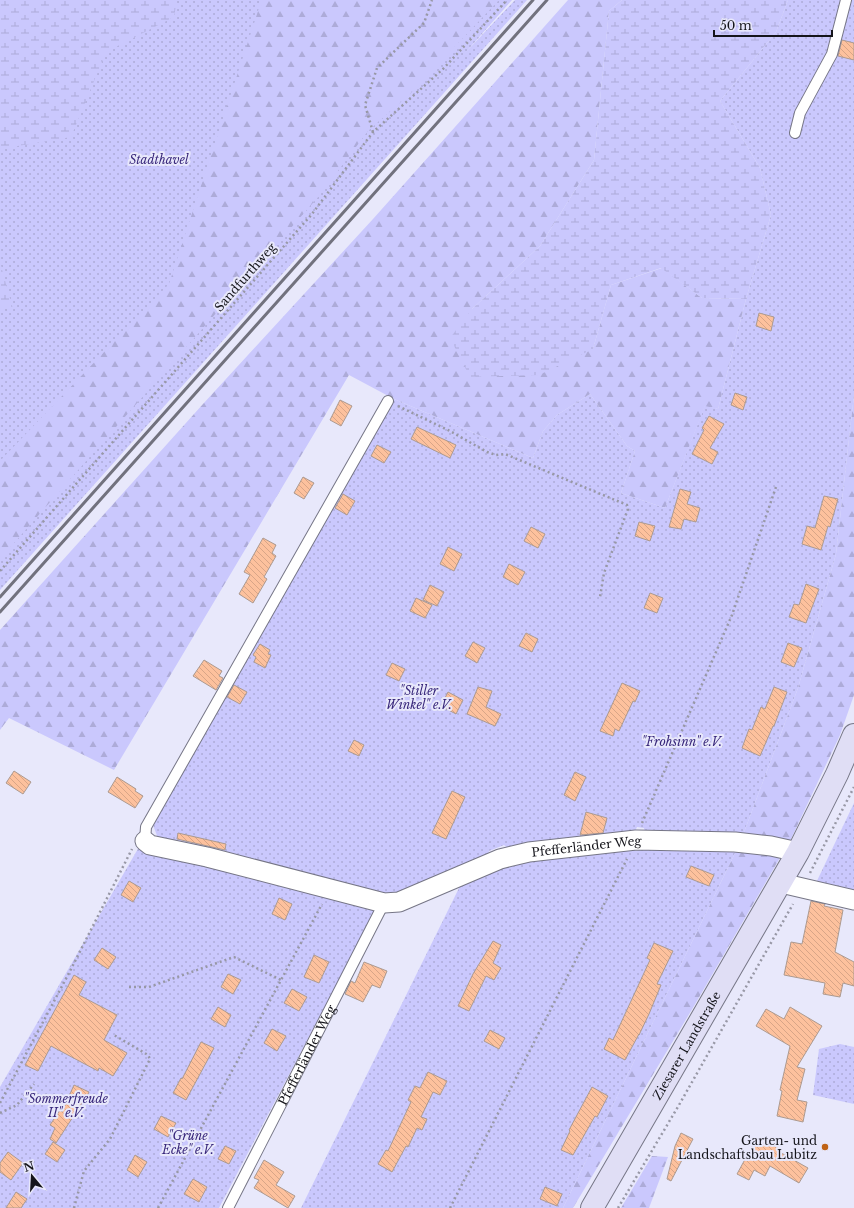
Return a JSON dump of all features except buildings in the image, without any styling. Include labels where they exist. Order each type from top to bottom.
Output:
[{"type":"main road","name":"Ziesarer Landstraße","points":[[592,1208],[798,852],[837,774],[854,735]]},
{"type":"street","name":"Pfefferländer Weg","points":[[138,845],[150,845],[207,857],[384,903],[399,902],[500,859],[529,852],[636,840],[735,842],[771,846],[798,852]]},
{"type":"street","points":[[781,882],[854,900]]},
{"type":"lane","points":[[795,133],[800,113],[832,54],[846,0]]},
{"type":"lane","points":[[138,845],[146,827],[388,401]]},
{"type":"lane","name":"Pfefferländer Weg","points":[[228,1208],[384,903]]},
{"type":"path","points":[[372,132],[365,105],[377,68],[424,24],[432,0]]},
{"type":"path","name":"Sandfurthweg","points":[[0,571],[312,214],[372,132],[443,69],[507,0]]},
{"type":"path","points":[[388,401],[450,431],[488,452],[496,455],[506,454],[626,505],[628,509],[604,573],[600,597]]},
{"type":"path","points":[[640,827],[732,615],[776,487]]},
{"type":"path","points":[[618,1208],[679,1105],[802,888],[829,838],[854,786]]},
{"type":"path","points":[[0,1103],[138,845]]},
{"type":"path","points":[[450,1208],[629,856]]},
{"type":"path","points":[[158,1208],[322,903]]},
{"type":"path","points":[[129,987],[149,987],[234,957],[281,980]]},
{"type":"path","points":[[74,1208],[84,1171],[110,1139],[150,1060],[148,1055],[114,1035]]},
{"type":"path","points":[[0,1113],[17,1105],[34,1084]]},
{"type":"green space","name":"Stadthavel","points":[[0,0],[512,0],[465,53],[515,0],[527,0],[0,590]]},
{"type":"green space","points":[[0,0],[177,0],[174,17],[106,52],[71,137],[0,149]]},
{"type":"green space","points":[[265,0],[499,0],[410,94],[368,131],[319,196],[0,559],[0,461],[169,284],[259,8]]},
{"type":"green space","points":[[568,0],[622,0],[609,11],[594,160],[540,246],[472,309],[593,349],[611,285],[662,268],[702,298],[746,299],[718,409],[705,406],[665,508],[621,493],[635,451],[627,446],[590,394],[557,415],[543,431],[533,458],[394,399],[349,375],[114,770],[9,718],[0,730],[0,630],[203,404],[373,219]]},
{"type":"green space","points":[[622,0],[788,0],[776,32],[720,101],[760,168],[771,215],[746,299],[702,298],[661,268],[611,285],[593,349],[539,375],[470,377],[450,338],[472,309],[540,246],[594,160],[609,11]]},
{"type":"green space","points":[[788,0],[854,0],[854,395],[836,554],[798,688],[743,835],[645,836],[644,828],[637,827],[633,836],[509,849],[504,845],[489,851],[488,856],[394,897],[159,841],[153,825],[394,399],[533,458],[543,431],[557,415],[590,394],[627,446],[635,451],[621,493],[665,508],[705,405],[718,409],[746,299],[771,215],[760,168],[720,101],[776,32]]},
{"type":"green space","points":[[0,262],[13,309],[0,309]]},
{"type":"green space","points":[[854,395],[854,695],[840,735],[790,841],[743,835],[798,688],[836,554]]},
{"type":"green space","points":[[854,803],[854,895],[815,885]]},
{"type":"green space","points":[[628,846],[636,851],[651,846],[737,849],[563,1208],[301,1208],[461,884],[529,858]]},
{"type":"green space","points":[[139,847],[377,907],[219,1208],[0,1208],[0,1087]]},
{"type":"green space","points":[[737,849],[781,856],[694,1006],[573,1208],[563,1208]]},
{"type":"green space","points":[[840,1044],[854,1047],[854,1104],[813,1095],[819,1049]]},
{"type":"green space","points":[[652,1156],[668,1157],[649,1208],[621,1208]]},
{"type":"railway","points":[[0,597],[533,0]]},
{"type":"railway","points":[[0,612],[547,0]]},
{"type":"place","name":"Garten- und Landschaftsbau Lubitz","points":[[825,1147]]},
{"type":"park label","name":"\"Stiller Winkel\" e.V.","points":[[419,697]]},
{"type":"park label","name":"\"Frohsinn\" e.V.","points":[[682,741]]},
{"type":"park label","name":"\"Sommerfreude II\" e.V.","points":[[66,1105]]},
{"type":"park label","name":"\"Grüne Ecke\" e.V.","points":[[188,1142]]}]
